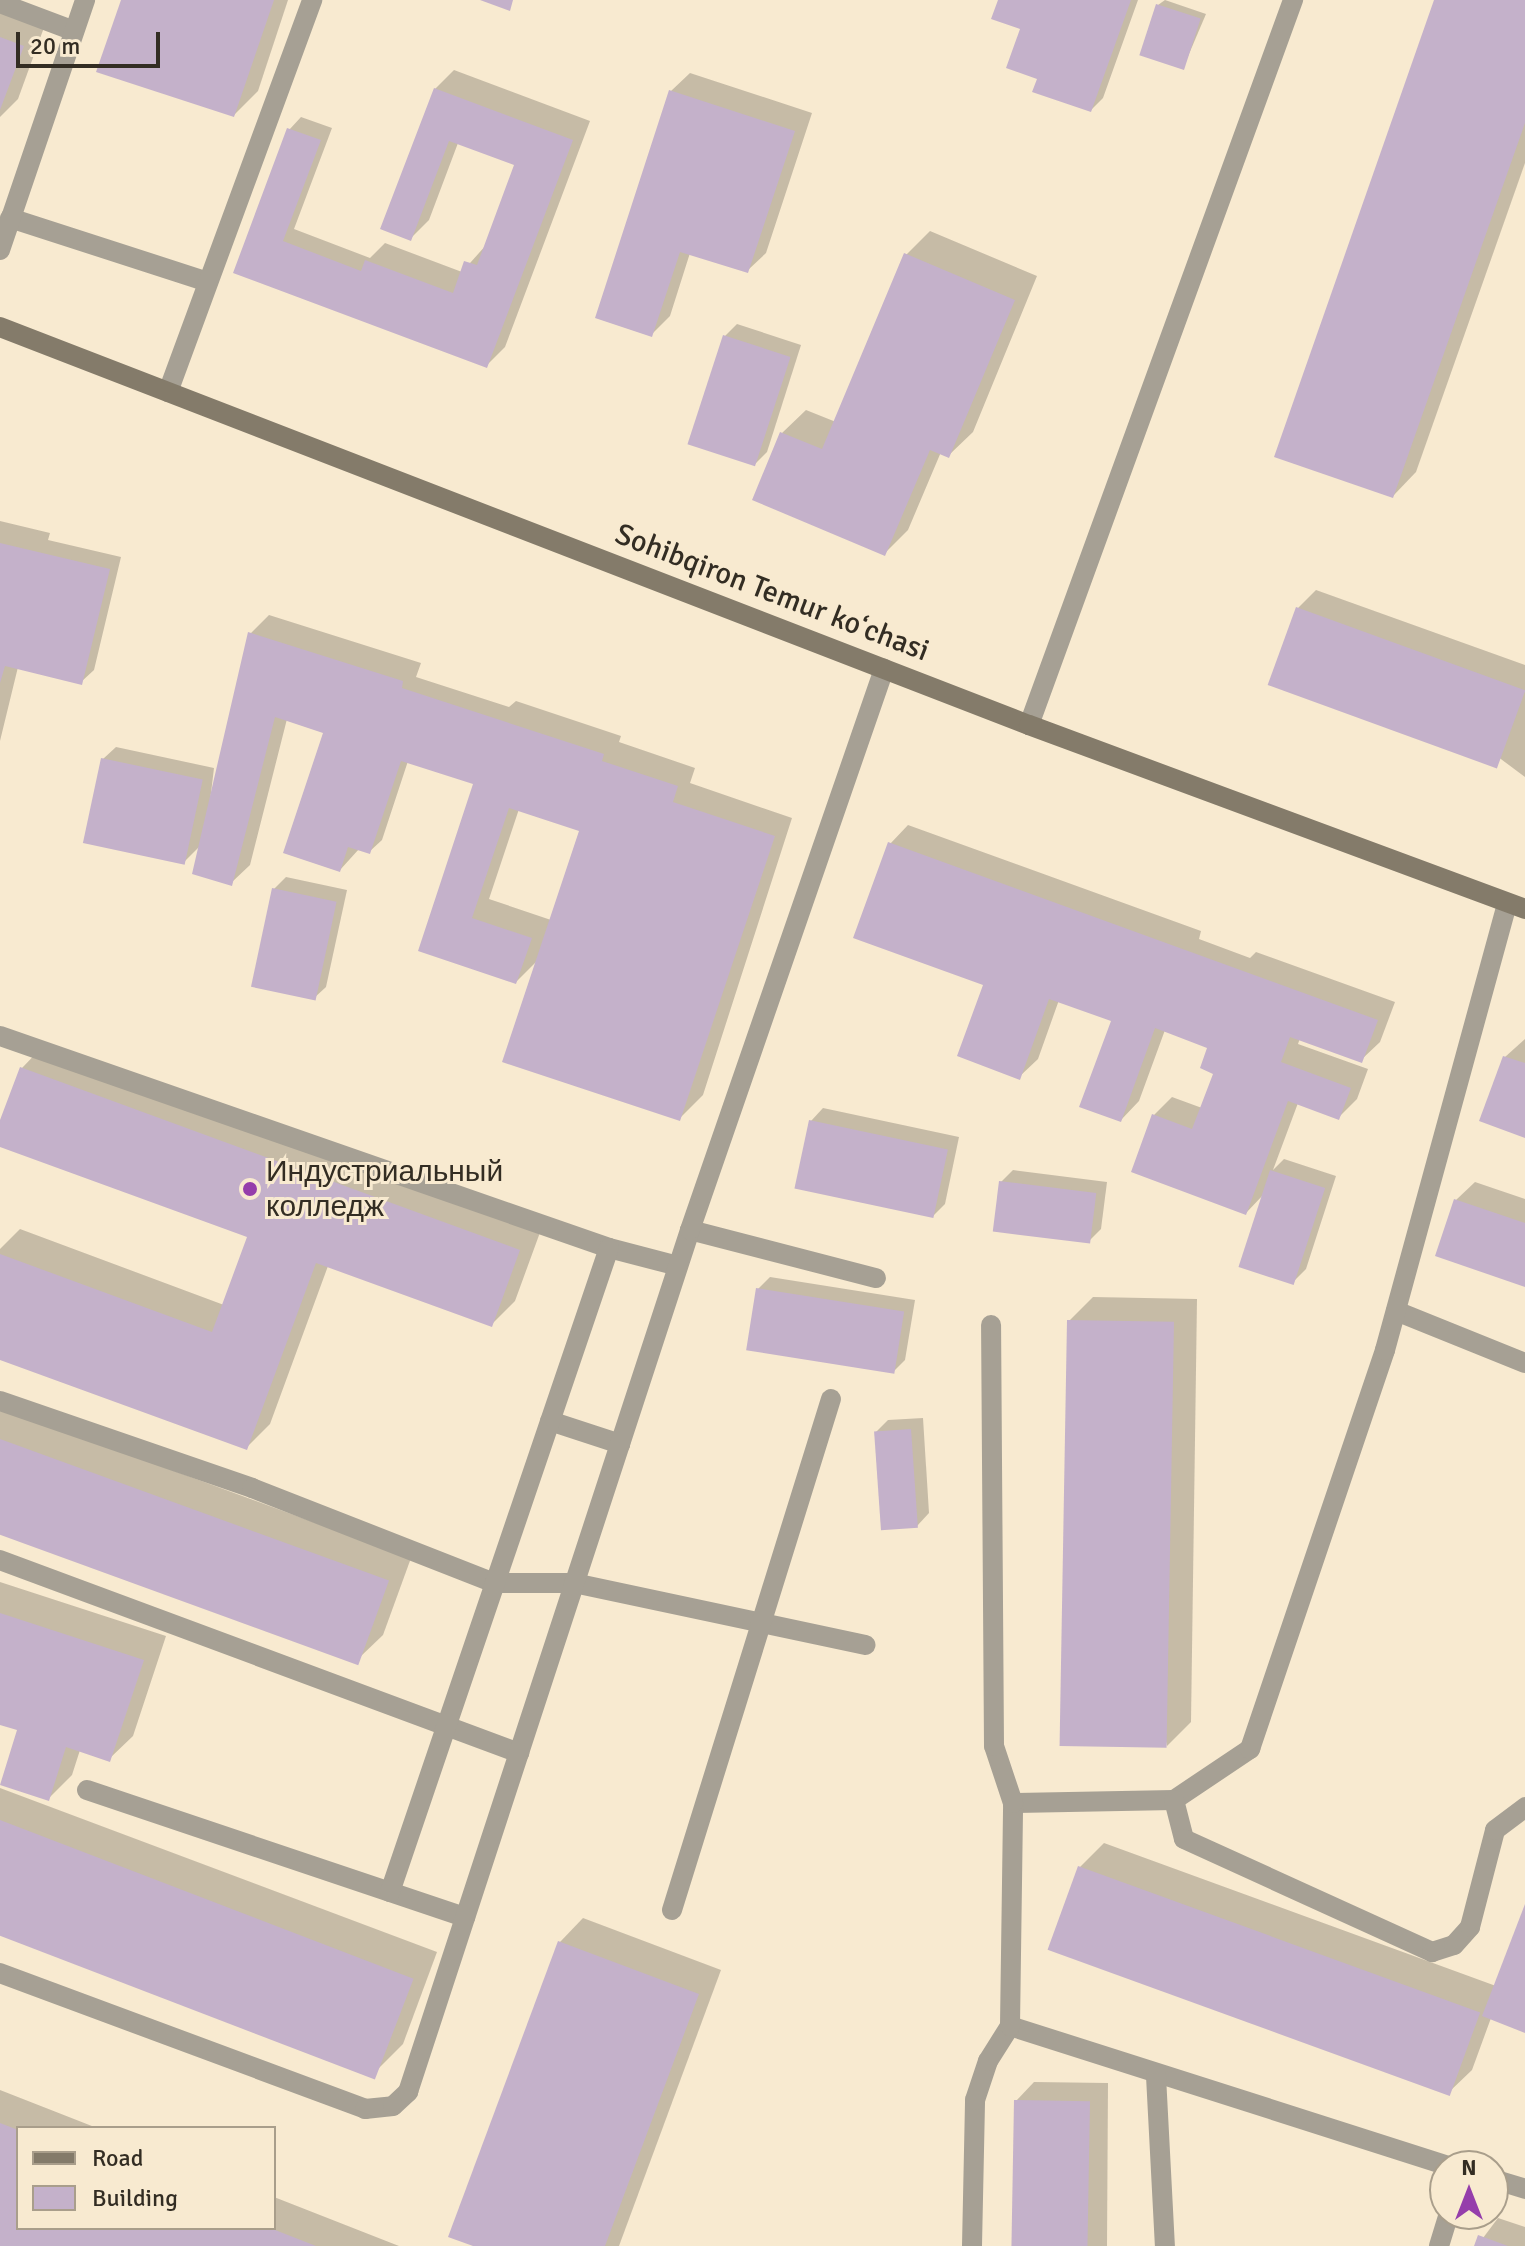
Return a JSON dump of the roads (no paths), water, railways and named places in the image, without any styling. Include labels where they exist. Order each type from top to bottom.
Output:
[{"type":"main road","name":"Sohibqiron Temur koʻchasi","points":[[0,327],[1029,725],[1516,906]]},
{"type":"street","points":[[0,250],[85,0]]},
{"type":"street","points":[[168,392],[312,0]]},
{"type":"street","points":[[1029,725],[1293,0]]},
{"type":"street","points":[[0,3],[74,31]]},
{"type":"street","points":[[10,218],[208,282]]},
{"type":"street","points":[[0,1973],[365,2109],[393,2106],[408,2092],[690,1230],[884,669]]},
{"type":"street","points":[[1013,1803],[1174,1800],[1250,1749],[1396,1311],[1516,906]]},
{"type":"street","points":[[0,1036],[609,1248],[678,1266]]},
{"type":"street","points":[[690,1230],[876,1278]]},
{"type":"street","points":[[390,1892],[609,1248]]},
{"type":"street","points":[[1396,1311],[1525,1363]]},
{"type":"street","points":[[972,2246],[975,2100],[988,2061],[1010,2026],[1013,1803],[994,1746],[991,1325]]},
{"type":"street","points":[[672,1910],[831,1399]]},
{"type":"street","points":[[0,1401],[252,1488],[495,1583],[574,1583],[865,1645]]},
{"type":"street","points":[[550,1421],[620,1444]]},
{"type":"street","points":[[0,1560],[519,1753]]},
{"type":"street","points":[[87,1790],[465,1917]]},
{"type":"street","points":[[1174,1800],[1184,1839],[1432,1952],[1454,1945],[1470,1927],[1495,1830],[1525,1807]]},
{"type":"street","points":[[1010,2026],[1156,2076],[1429,2160]]},
{"type":"street","points":[[1156,2076],[1165,2246]]},
{"type":"place","name":"Индустриальный колледж","points":[[250,1189]]}]
